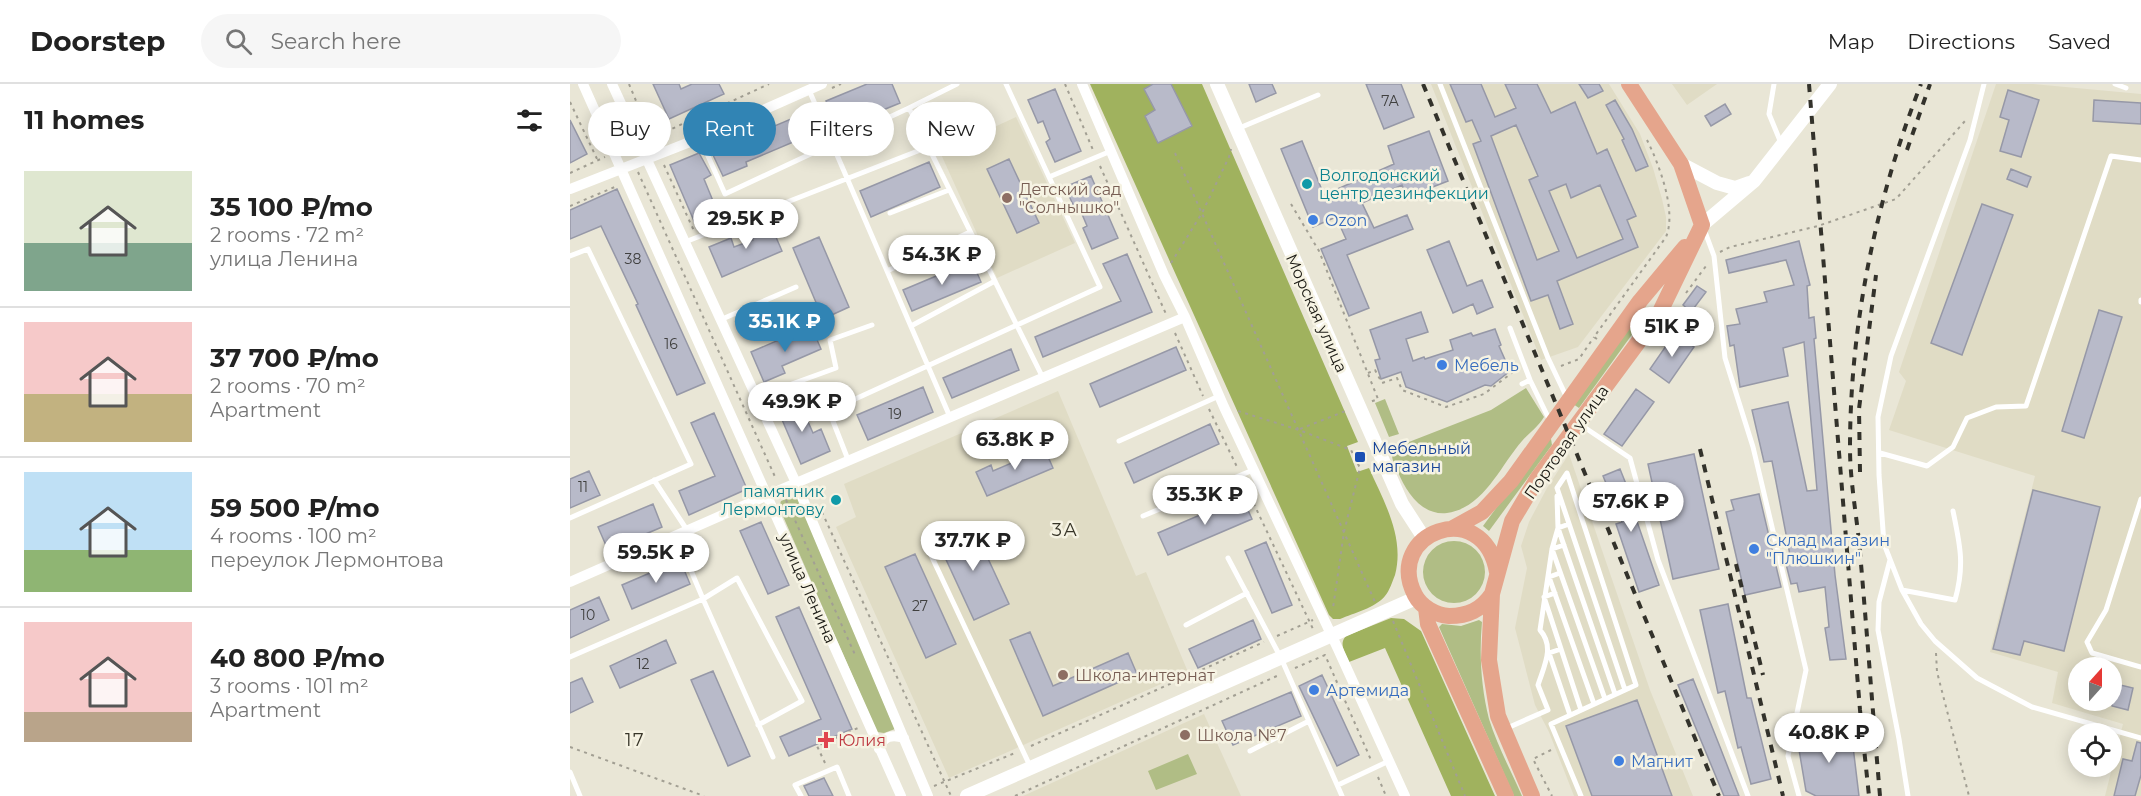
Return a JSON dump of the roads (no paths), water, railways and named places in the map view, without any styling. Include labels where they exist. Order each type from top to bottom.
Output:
[{"type":"main road","points":[[1632,85],[1681,164],[1702,225]]},
{"type":"main road","name":"Портовая улица","points":[[1453,528],[1482,512],[1511,481],[1569,402],[1601,342],[1640,301],[1702,225]]},
{"type":"main road","name":"Портовая улица","points":[[1497,572],[1512,521],[1537,479],[1659,314],[1702,225]]},
{"type":"main road","points":[[1640,301],[1649,301],[1655,305],[1659,314]]},
{"type":"main road","points":[[1506,796],[1428,624],[1421,603],[1409,582],[1412,554],[1424,538],[1441,529],[1453,528],[1469,531],[1484,541],[1494,556],[1497,572],[1492,594],[1489,660],[1498,716],[1532,796]]},
{"type":"main road","points":[[1421,603],[1442,615],[1464,616],[1487,602],[1492,594]]},
{"type":"street","name":"улица Ленина","points":[[583,84],[901,796]]},
{"type":"street","name":"улица Ленина","points":[[612,84],[796,483],[927,793]]},
{"type":"street","points":[[776,105],[822,84]]},
{"type":"street","points":[[1083,84],[1164,275],[1405,796]]},
{"type":"street","name":"Морская улица","points":[[1217,84],[1235,130],[1402,504],[1424,538]]},
{"type":"street","name":"Портовая улица","points":[[1702,225],[1754,181],[1830,84]]},
{"type":"street","points":[[570,189],[683,145]]},
{"type":"street","points":[[1681,164],[1718,183],[1736,188],[1754,181]]},
{"type":"street","points":[[570,582],[781,489],[1185,317]]},
{"type":"street","points":[[967,796],[1331,634],[1421,603]]},
{"type":"street","points":[[879,749],[883,740],[888,736],[904,738]]},
{"type":"lane","points":[[921,102],[957,84]]},
{"type":"lane","points":[[848,457],[829,411],[1100,287],[1006,84]]},
{"type":"lane","points":[[1440,84],[1553,369],[1569,402]]},
{"type":"lane","points":[[1774,84],[1769,114],[1782,146]]},
{"type":"lane","points":[[1984,84],[1970,140],[1891,356],[1878,417],[1884,544],[1902,590],[1921,624],[1935,641],[1977,678],[2032,707],[2141,738]]},
{"type":"lane","points":[[2115,84],[2126,88]]},
{"type":"lane","points":[[809,90],[814,102]]},
{"type":"lane","points":[[1235,130],[1318,95]]},
{"type":"lane","points":[[1049,177],[1111,150]]},
{"type":"lane","points":[[708,156],[726,194],[807,156]]},
{"type":"lane","points":[[838,156],[950,417]]},
{"type":"lane","points":[[685,242],[906,156]]},
{"type":"lane","points":[[932,156],[1043,378]]},
{"type":"lane","points":[[1880,453],[1927,466],[1953,447],[1967,418],[1996,407],[2026,406],[2110,156],[2141,160]]},
{"type":"lane","points":[[890,213],[949,190]]},
{"type":"lane","points":[[1702,225],[1714,256],[1725,358],[1753,447],[1806,670],[1788,756],[1799,796]]},
{"type":"lane","points":[[887,271],[970,232]]},
{"type":"lane","points":[[570,256],[588,249],[691,464],[570,518]]},
{"type":"lane","points":[[911,326],[994,281]]},
{"type":"lane","points":[[720,320],[796,287]]},
{"type":"lane","points":[[756,397],[836,368],[830,340],[872,326]]},
{"type":"lane","points":[[1510,327],[1530,380],[1552,425]]},
{"type":"lane","points":[[1522,384],[1530,380]]},
{"type":"lane","points":[[1119,441],[1219,396]]},
{"type":"lane","points":[[1577,423],[1630,458],[1658,560],[1748,796]]},
{"type":"lane","points":[[1143,516],[1253,470]]},
{"type":"lane","points":[[1570,715],[1549,653],[1546,637],[1540,630],[1552,549],[1558,528],[1557,488],[1567,473],[1636,685],[1551,724],[1581,796]]},
{"type":"lane","points":[[654,480],[682,533],[703,599],[772,757]]},
{"type":"lane","points":[[1557,488],[1625,690]]},
{"type":"lane","points":[[2141,500],[2106,610],[2087,642],[2092,653],[2141,667]]},
{"type":"lane","points":[[1902,590],[1955,600],[1961,578],[1961,554],[1953,511]]},
{"type":"lane","points":[[1558,528],[1569,524]]},
{"type":"lane","points":[[1558,528],[1615,694]]},
{"type":"lane","points":[[1552,549],[1564,545]]},
{"type":"lane","points":[[1552,549],[1605,699]]},
{"type":"lane","points":[[930,553],[1031,768]]},
{"type":"lane","points":[[1228,558],[1281,658],[1342,796]]},
{"type":"lane","points":[[1890,560],[1879,602],[1878,630],[1908,796]]},
{"type":"lane","points":[[1549,577],[1560,573]]},
{"type":"lane","points":[[1549,577],[1594,704]]},
{"type":"lane","points":[[570,657],[703,599],[737,578],[802,701],[758,725]]},
{"type":"lane","points":[[1544,597],[1555,592]]},
{"type":"lane","points":[[1186,625],[1246,593]]},
{"type":"lane","points":[[1544,597],[1581,710]]},
{"type":"lane","points":[[1549,653],[1561,649]]},
{"type":"lane","points":[[1504,730],[1548,710],[1538,685],[1549,653]]},
{"type":"lane","points":[[1251,751],[1309,721]]},
{"type":"lane","points":[[1338,786],[1389,761]]},
{"type":"lane","points":[[801,796],[795,784],[837,767],[849,796]]},
{"type":"lane","points":[[570,772],[580,796]]},
{"type":"railway","points":[[1423,84],[1719,796]]},
{"type":"railway","points":[[1809,84],[1869,796]]},
{"type":"railway","points":[[1880,796],[1860,552],[1851,474],[1851,401],[1861,309],[1879,217],[1891,172],[1921,84]]},
{"type":"railway","points":[[1907,150],[1930,84]]},
{"type":"railway","points":[[1860,472],[1859,409],[1876,275]]},
{"type":"railway","points":[[1700,449],[1783,796]]},
{"type":"railway","points":[[1736,564],[1763,675]]},
{"type":"place","name":"Волгодонский центр дезинфекции","points":[[1307,184]]},
{"type":"place","name":"Детский сад \"Солнышко\"","points":[[1007,198]]},
{"type":"place","name":"Ozon","points":[[1313,220]]},
{"type":"place","name":"Мебель","points":[[1442,365]]},
{"type":"place","name":"Мебельный магазин","points":[[1360,457]]},
{"type":"place","name":"памятник Лермонтову","points":[[836,500]]},
{"type":"place","name":"Склад магазин \"Плюшкин\"","points":[[1754,549]]},
{"type":"place","name":"Школа-интернат","points":[[1063,675]]},
{"type":"place","name":"Артемида","points":[[1314,690]]},
{"type":"place","name":"Школа №7","points":[[1185,735]]},
{"type":"place","name":"Юлия","points":[[826,740]]},
{"type":"place","name":"Магнит","points":[[1619,761]]},
{"type":"district","name":"3А","points":[[1065,530]]},
{"type":"district","name":"17","points":[[635,740]]}]
